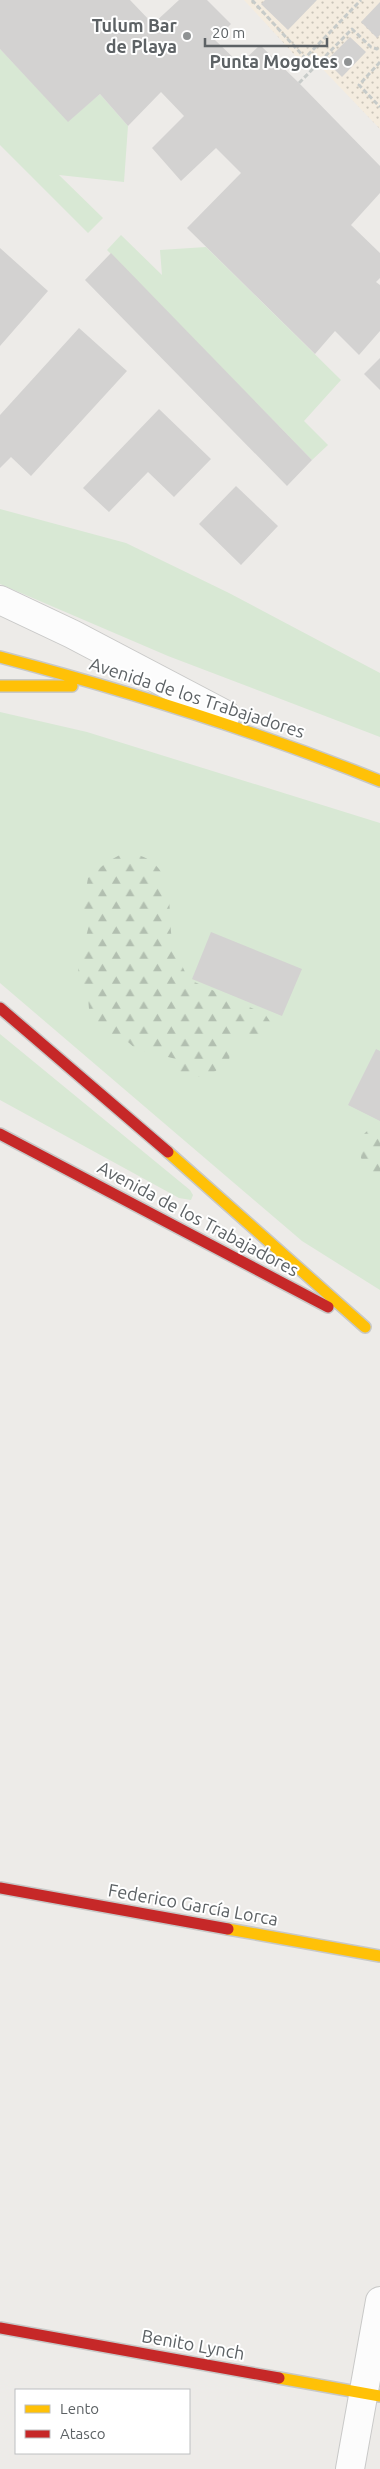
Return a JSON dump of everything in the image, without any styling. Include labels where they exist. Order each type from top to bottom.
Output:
[{"type":"main road","name":"Avenida de los Trabajadores","points":[[0,657],[114,687],[261,734],[380,781]]},
{"type":"main road","points":[[0,686],[114,687]]},
{"type":"main road","name":"Avenida de los Trabajadores","points":[[0,1008],[229,1204],[369,1329],[0,1134]]},
{"type":"main road","name":"Federico García Lorca","points":[[0,1888],[380,1956]]},
{"type":"main road","name":"Benito Lynch","points":[[0,2328],[371,2395]]},
{"type":"street","points":[[0,600],[72,634],[261,734]]},
{"type":"street","points":[[350,2469],[371,2395],[380,2301]]},
{"type":"path","points":[[252,0],[306,58],[361,0]]},
{"type":"path","points":[[299,83],[352,29],[371,48],[378,49],[380,46]]},
{"type":"path","points":[[380,62],[359,84],[380,107]]},
{"type":"green space","points":[[0,49],[68,121],[100,94],[128,126],[124,182],[59,175],[103,218],[88,233],[0,145]]},
{"type":"green space","points":[[121,235],[162,275],[160,250],[206,247],[341,380],[304,421],[328,445],[312,460],[107,250]]},
{"type":"green space","points":[[0,509],[126,543],[229,593],[380,673],[380,737],[168,656],[0,584]]},
{"type":"green space","points":[[0,712],[87,732],[380,823],[380,1290],[302,1241],[0,983]]},
{"type":"green space","points":[[127,851],[150,860],[164,877],[169,897],[173,944],[188,979],[265,1014],[273,1026],[265,1037],[237,1036],[232,1043],[229,1060],[211,1074],[199,1077],[185,1074],[177,1071],[176,1059],[136,1049],[121,1036],[115,1040],[99,1037],[90,1021],[88,997],[80,983],[78,969],[89,925],[83,906],[88,878],[107,862]]},
{"type":"green space","points":[[0,1034],[190,1190],[193,1195],[191,1200],[179,1198],[0,1100]]},
{"type":"green space","points":[[371,1127],[380,1127],[380,1188],[361,1158],[362,1136]]},
{"type":"sand","name":"Punta Mogotes","points":[[244,0],[380,0],[380,129],[312,58],[304,65]]},
{"type":"building","points":[[0,0],[130,0],[153,24],[179,0],[207,0],[231,24],[215,40],[240,64],[260,45],[299,83],[380,166],[380,193],[351,225],[380,253],[380,278],[376,282],[380,285],[380,331],[359,355],[335,331],[315,354],[187,228],[241,173],[216,148],[181,181],[152,148],[184,116],[161,92],[128,126],[100,94],[68,122],[0,49]]},
{"type":"building","points":[[265,0],[317,0],[288,30],[261,4]]},
{"type":"building","points":[[380,2],[380,35],[377,38],[361,22]]},
{"type":"building","points":[[350,37],[366,52],[342,77],[326,61]]},
{"type":"building","points":[[0,248],[48,291],[0,346]]},
{"type":"building","points":[[111,253],[312,460],[287,486],[85,280]]},
{"type":"building","points":[[79,328],[127,371],[31,476],[11,457],[0,468],[0,415]]},
{"type":"building","points":[[380,358],[380,390],[364,374]]},
{"type":"building","points":[[159,409],[211,459],[174,497],[148,472],[109,512],[83,488]]},
{"type":"building","points":[[236,486],[278,526],[241,565],[199,524]]},
{"type":"building","points":[[211,932],[302,969],[282,1016],[192,979]]},
{"type":"building","points":[[376,1049],[380,1051],[380,1121],[348,1105]]},
{"type":"traffic: slow","points":[[0,657],[192,713],[286,745],[380,781]]},
{"type":"traffic: slow","points":[[0,686],[72,686]]},
{"type":"traffic: slow","points":[[168,1152],[365,1327]]},
{"type":"traffic: slow","points":[[228,1929],[380,1956]]},
{"type":"traffic: slow","points":[[279,2378],[380,2396]]},
{"type":"traffic: jam","points":[[0,1008],[168,1152]]},
{"type":"traffic: jam","points":[[0,1134],[328,1307]]},
{"type":"traffic: jam","points":[[0,1888],[228,1929]]},
{"type":"traffic: jam","points":[[0,2328],[279,2378]]},
{"type":"place","name":"Tulum Bar de Playa","points":[[187,36]]},
{"type":"place","name":"Punta Mogotes","points":[[348,62]]}]
